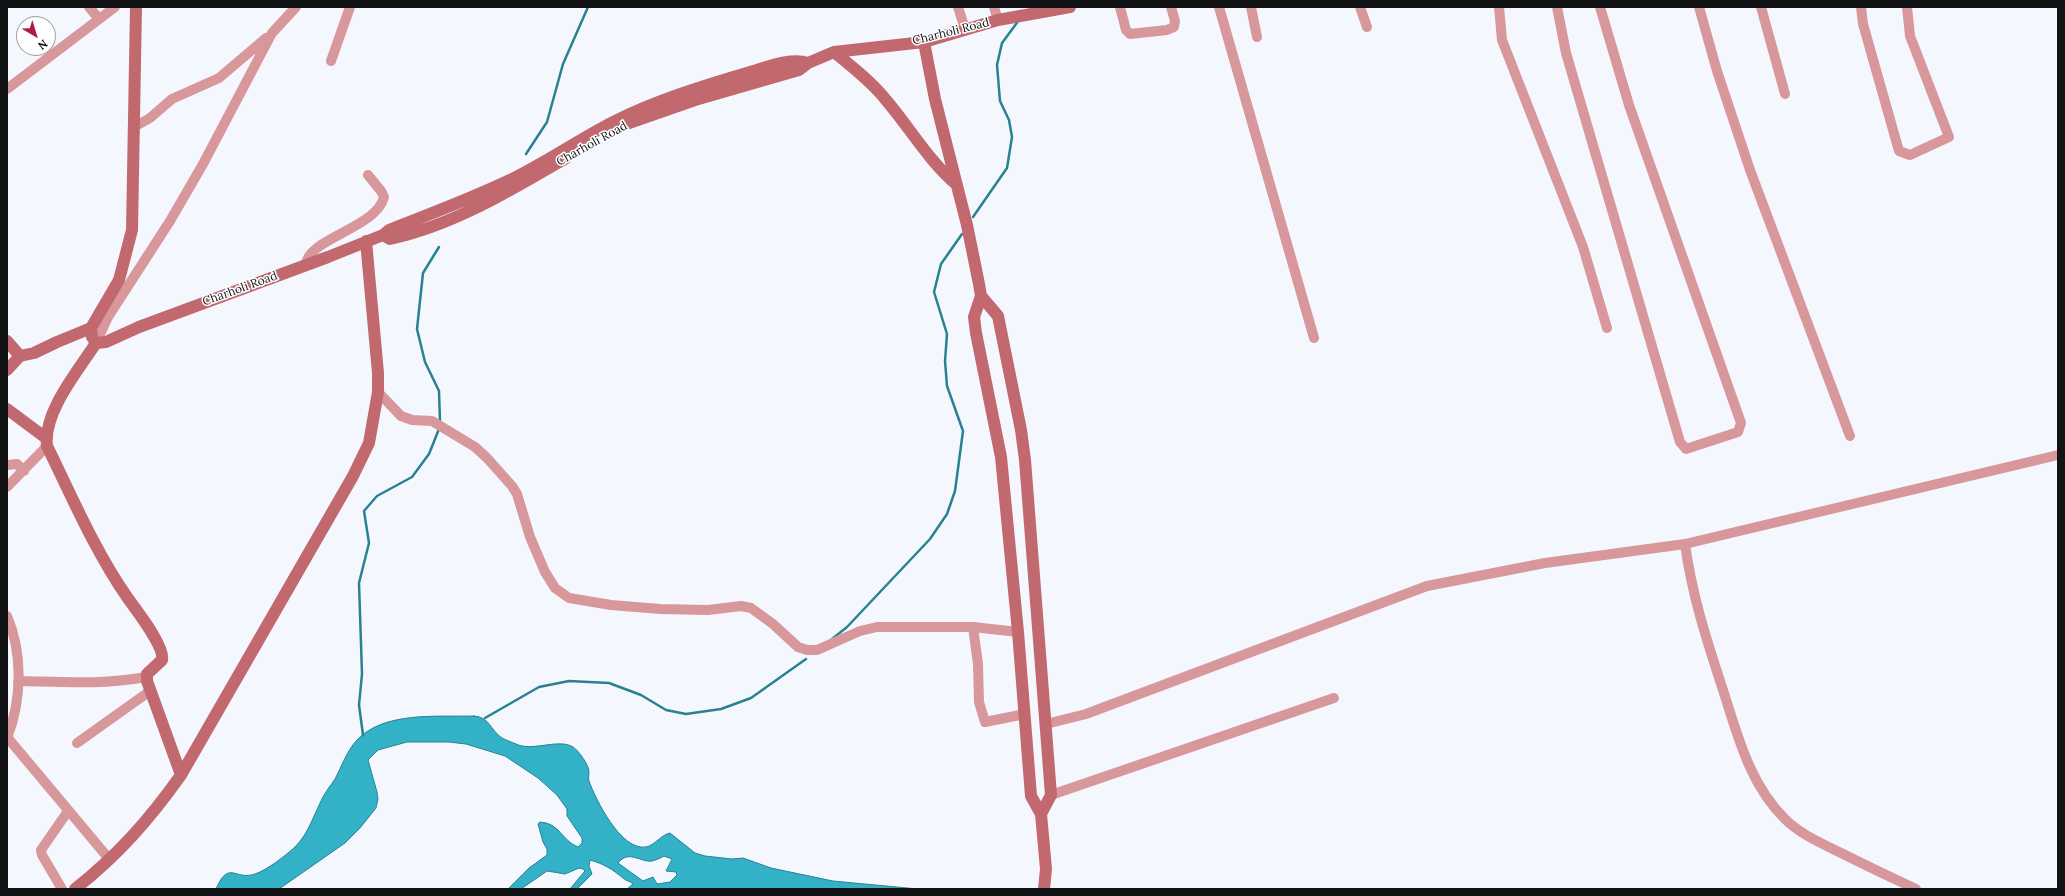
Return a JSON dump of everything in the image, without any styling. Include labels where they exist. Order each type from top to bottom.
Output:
[{"type":"street","points":[[90,7],[99,19]]},
{"type":"street","points":[[7,89],[115,7]]},
{"type":"street","points":[[96,343],[92,337],[91,328],[118,280],[132,230],[136,7]]},
{"type":"street","points":[[134,128],[150,118],[172,100],[218,78],[272,33],[296,7]]},
{"type":"street","points":[[331,61],[350,7]]},
{"type":"street","points":[[958,7],[965,29]]},
{"type":"street","points":[[994,7],[998,20]]},
{"type":"street","name":"Charholi Road","points":[[96,343],[106,342],[139,327],[383,235],[390,239],[408,235],[454,217],[514,188],[571,150],[645,117],[695,100],[799,70],[808,63],[834,52],[924,42],[998,20],[1070,7]]},
{"type":"street","points":[[1120,7],[1126,30],[1130,34],[1135,34],[1167,30],[1174,27],[1175,21],[1171,7]]},
{"type":"street","points":[[1219,7],[1314,338]]},
{"type":"street","points":[[1251,7],[1258,36]]},
{"type":"street","points":[[1360,7],[1366,27]]},
{"type":"street","points":[[1498,7],[1502,40],[1583,247],[1607,328]]},
{"type":"street","points":[[1557,7],[1568,60],[1680,442],[1686,449],[1738,432],[1741,423],[1630,105],[1600,7]]},
{"type":"street","points":[[1699,7],[1717,71],[1750,170],[1850,436]]},
{"type":"street","points":[[1761,7],[1785,94]]},
{"type":"street","points":[[1861,7],[1863,24],[1899,151],[1910,155],[1948,137],[1910,36],[1907,7]]},
{"type":"street","points":[[7,487],[24,471],[46,442],[60,399],[96,343],[108,317],[170,221],[203,164],[272,33]]},
{"type":"street","points":[[924,42],[935,100],[967,225],[981,296],[998,316],[1021,430],[1051,796],[1041,814]]},
{"type":"street","points":[[834,52],[886,98],[923,150],[941,172],[957,185]]},
{"type":"street","points":[[306,265],[306,260],[312,253],[326,242],[363,221],[380,206],[384,197],[382,191],[368,175]]},
{"type":"street","points":[[76,889],[110,860],[143,826],[180,775],[353,476],[369,442],[378,392],[378,373],[366,241]]},
{"type":"street","points":[[981,296],[974,317],[1001,457],[1018,632],[1030,796],[1041,814],[1046,869],[1044,889]]},
{"type":"street","points":[[7,370],[20,356],[34,353],[91,328]]},
{"type":"street","points":[[7,341],[20,356]]},
{"type":"street","points":[[378,392],[401,416],[412,420],[432,421],[475,447],[487,458],[512,486],[517,494],[523,508],[526,525],[541,565],[555,588],[569,598],[611,605],[660,610],[708,610],[741,606],[751,608],[773,624],[798,647],[807,650],[817,650],[860,632],[877,627],[973,627],[1018,632]]},
{"type":"street","points":[[7,409],[46,442],[109,571],[148,627],[162,652],[162,660],[146,677],[93,684],[18,681]]},
{"type":"street","points":[[1046,724],[1086,714],[1427,586],[1545,563],[1685,544],[1706,537],[2058,455]]},
{"type":"street","points":[[7,465],[17,464],[24,471]]},
{"type":"street","points":[[1685,544],[1690,580],[1699,616],[1742,750],[1755,778],[1769,800],[1785,820],[1817,841],[1916,889]]},
{"type":"street","points":[[7,616],[17,649],[18,681],[11,724],[7,738],[110,860]]},
{"type":"street","points":[[973,627],[978,664],[979,702],[985,722],[1025,714]]},
{"type":"street","points":[[146,677],[180,775]]},
{"type":"street","points":[[77,743],[150,691]]},
{"type":"street","points":[[1051,796],[1334,698]]},
{"type":"street","points":[[62,889],[42,855],[41,850],[68,811]]},
{"type":"water","points":[[428,716],[474,716],[487,721],[502,738],[522,746],[530,747],[560,744],[573,747],[586,762],[589,769],[589,780],[592,789],[611,823],[628,841],[637,846],[649,846],[670,833],[695,853],[705,856],[732,859],[743,858],[771,868],[833,881],[918,889],[627,889],[633,884],[631,882],[624,879],[608,867],[590,860],[589,866],[592,874],[577,889],[570,889],[585,871],[579,868],[565,874],[547,871],[521,889],[508,889],[529,868],[547,855],[547,849],[543,842],[538,824],[540,822],[552,825],[568,841],[578,847],[582,843],[582,838],[567,816],[567,809],[557,795],[538,778],[505,756],[466,744],[449,742],[407,742],[378,750],[368,760],[377,792],[378,799],[376,808],[360,828],[345,843],[279,889],[216,889],[225,875],[233,873],[248,875],[260,872],[281,858],[300,842],[308,830],[323,797],[335,779],[350,749],[357,740],[368,731],[382,724],[396,720]],"holes":[[[664,856],[672,859],[666,871],[676,872],[677,875],[670,882],[657,884],[653,877],[643,881],[618,863],[626,857],[648,861]]]},
{"type":"waterway","points":[[526,154],[547,122],[563,64],[588,7]]},
{"type":"waterway","points":[[973,217],[1007,168],[1012,137],[1009,120],[1000,101],[997,65],[1002,43],[1019,20]]},
{"type":"waterway","points":[[832,639],[847,627],[930,539],[947,514],[955,491],[963,431],[947,386],[945,361],[947,334],[934,292],[941,264],[962,234]]},
{"type":"waterway","points":[[439,247],[423,273],[417,329],[425,362],[439,391],[440,422]]},
{"type":"waterway","points":[[363,735],[359,705],[362,674],[359,583],[369,543],[364,511],[377,496],[412,477],[429,454],[439,429]]},
{"type":"waterway","points":[[485,718],[539,687],[569,681],[609,683],[641,695],[666,710],[686,714],[721,709],[751,698],[806,659]]}]
